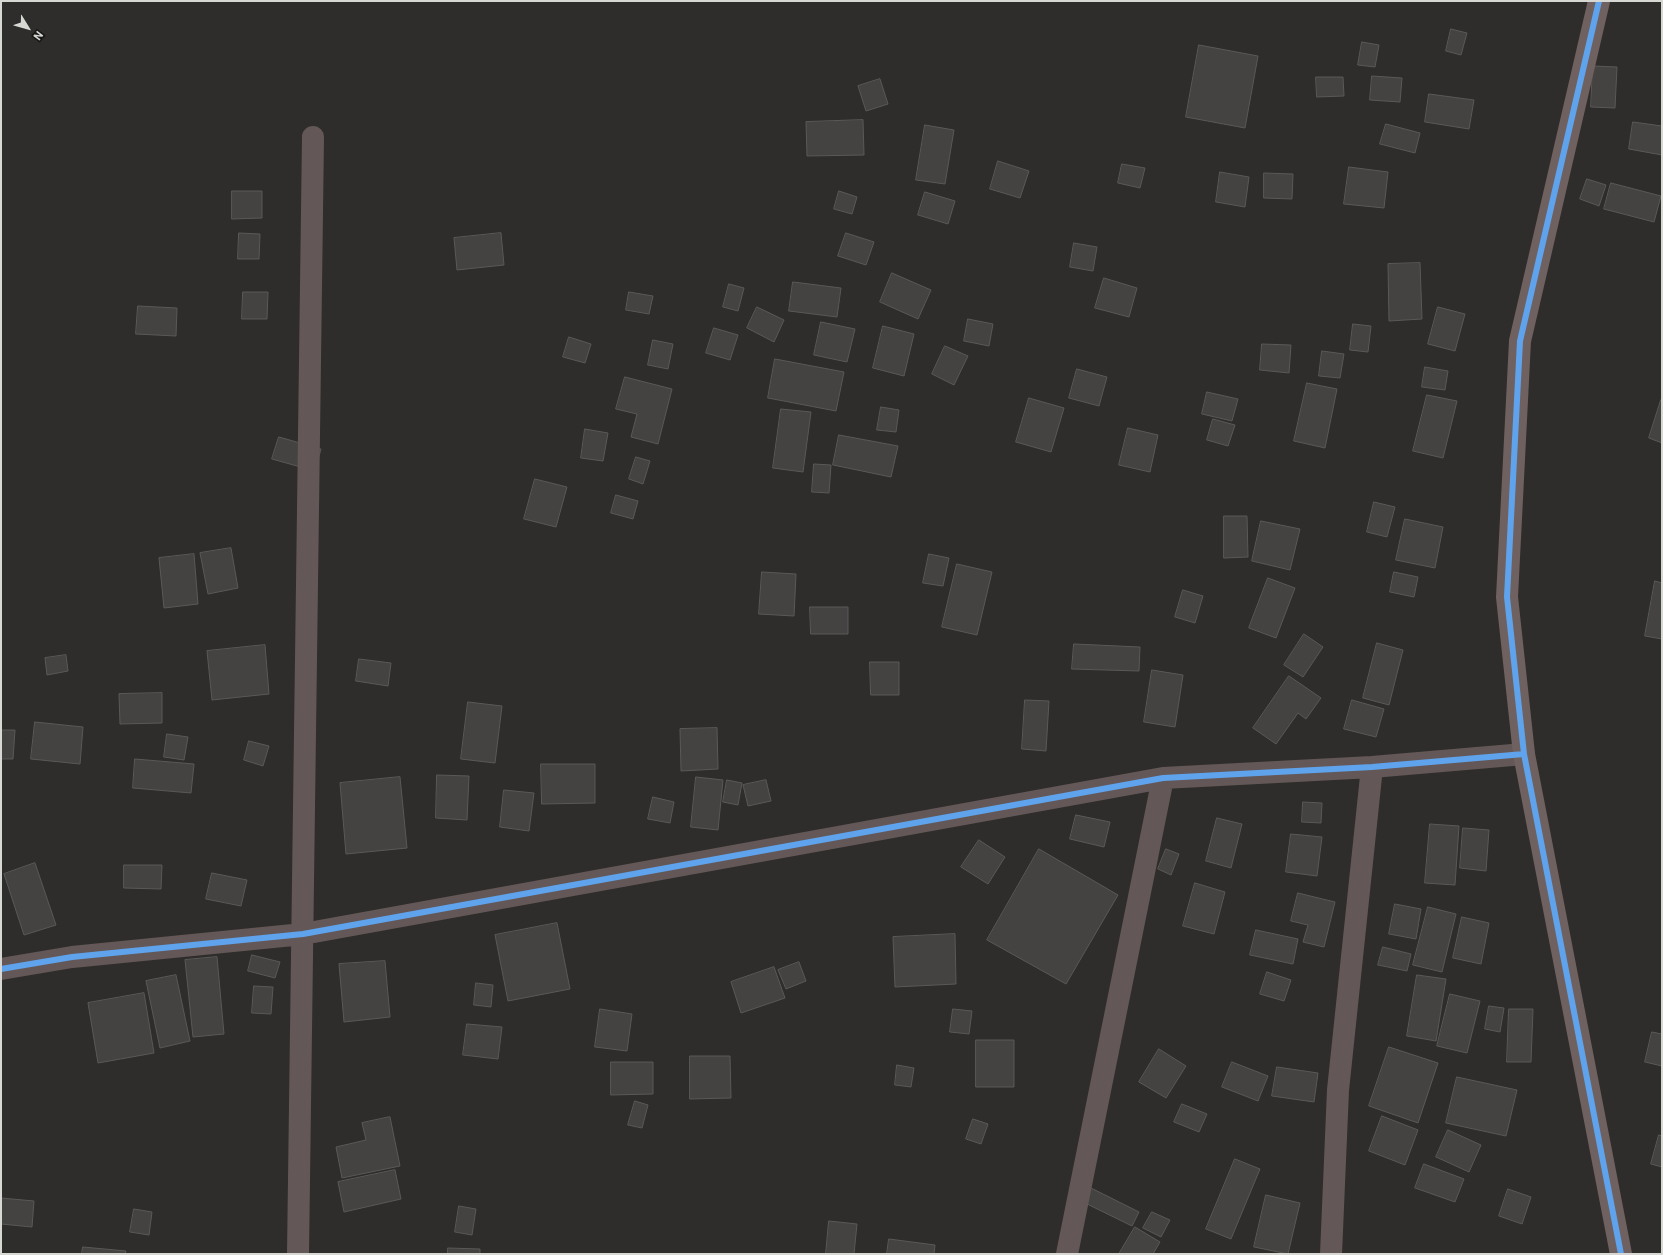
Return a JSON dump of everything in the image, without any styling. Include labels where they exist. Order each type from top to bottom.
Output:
[{"type":"street","points":[[1599,1],[1520,341],[1507,597],[1524,754],[1622,1254]]},
{"type":"street","points":[[298,1254],[313,137]]},
{"type":"street","points":[[1,968],[72,957],[302,934],[1163,778],[1372,767],[1524,754]]},
{"type":"street","points":[[1331,1254],[1338,1090],[1372,767]]},
{"type":"street","points":[[1067,1254],[1163,778]]},
{"type":"building","points":[[1451,29],[1467,33],[1461,55],[1446,51]]},
{"type":"building","points":[[1362,42],[1379,45],[1375,67],[1358,65]]},
{"type":"building","points":[[1199,45],[1258,56],[1245,128],[1186,117]]},
{"type":"building","points":[[1593,66],[1617,67],[1615,108],[1591,107]]},
{"type":"building","points":[[1372,76],[1402,78],[1400,102],[1370,100]]},
{"type":"building","points":[[1316,77],[1343,77],[1344,96],[1317,97]]},
{"type":"building","points":[[880,79],[888,104],[866,111],[858,86]]},
{"type":"building","points":[[1429,94],[1474,100],[1469,129],[1425,122]]},
{"type":"building","points":[[863,120],[864,155],[807,156],[806,122]]},
{"type":"building","points":[[1633,122],[1662,126],[1662,155],[1629,149]]},
{"type":"building","points":[[1386,124],[1420,133],[1415,153],[1380,144]]},
{"type":"building","points":[[925,125],[954,130],[945,184],[916,180]]},
{"type":"building","points":[[998,161],[1029,171],[1020,198],[990,189]]},
{"type":"building","points":[[1122,164],[1145,168],[1140,188],[1118,183]]},
{"type":"building","points":[[1349,167],[1388,172],[1384,208],[1344,204]]},
{"type":"building","points":[[1220,172],[1249,177],[1245,207],[1216,202]]},
{"type":"building","points":[[1264,173],[1293,174],[1292,199],[1264,198]]},
{"type":"building","points":[[1587,179],[1606,185],[1599,206],[1580,199]]},
{"type":"building","points":[[1611,183],[1661,196],[1654,222],[1604,209]]},
{"type":"building","points":[[232,191],[262,191],[262,218],[232,219]]},
{"type":"building","points":[[839,191],[857,197],[852,214],[834,209]]},
{"type":"building","points":[[925,192],[955,201],[948,224],[918,215]]},
{"type":"building","points":[[239,233],[260,234],[259,259],[238,259]]},
{"type":"building","points":[[501,233],[504,265],[457,270],[454,238]]},
{"type":"building","points":[[846,233],[874,242],[866,265],[838,256]]},
{"type":"building","points":[[1074,243],[1097,247],[1093,271],[1070,267]]},
{"type":"building","points":[[1420,263],[1422,319],[1389,321],[1388,264]]},
{"type":"building","points":[[892,273],[931,290],[918,319],[880,302]]},
{"type":"building","points":[[1104,278],[1137,288],[1129,317],[1095,308]]},
{"type":"building","points":[[793,282],[841,288],[837,317],[789,311]]},
{"type":"building","points":[[729,284],[744,288],[738,311],[723,307]]},
{"type":"building","points":[[243,292],[268,292],[267,319],[242,319]]},
{"type":"building","points":[[629,292],[653,296],[649,314],[626,310]]},
{"type":"building","points":[[138,306],[177,308],[176,336],[136,334]]},
{"type":"building","points":[[757,307],[784,320],[774,342],[747,328]]},
{"type":"building","points":[[1438,307],[1465,314],[1455,351],[1428,344]]},
{"type":"building","points":[[968,319],[993,324],[989,346],[964,341]]},
{"type":"building","points":[[821,322],[855,329],[847,362],[814,355]]},
{"type":"building","points":[[1353,324],[1371,326],[1368,352],[1350,350]]},
{"type":"building","points":[[883,326],[914,334],[904,376],[873,368]]},
{"type":"building","points":[[714,328],[738,335],[730,360],[706,353]]},
{"type":"building","points":[[569,337],[591,344],[585,363],[563,357]]},
{"type":"building","points":[[653,340],[673,344],[668,369],[648,365]]},
{"type":"building","points":[[1262,344],[1291,345],[1289,373],[1260,370]]},
{"type":"building","points":[[945,346],[968,356],[954,385],[932,374]]},
{"type":"building","points":[[1322,351],[1344,354],[1340,378],[1319,376]]},
{"type":"building","points":[[775,359],[844,372],[836,411],[768,398]]},
{"type":"building","points":[[1425,367],[1448,371],[1445,390],[1422,387]]},
{"type":"building","points":[[1077,369],[1107,377],[1099,406],[1069,398]]},
{"type":"building","points":[[625,377],[672,389],[658,444],[631,437],[637,414],[616,409]]},
{"type":"building","points":[[1307,383],[1337,389],[1325,448],[1294,441]]},
{"type":"building","points":[[1207,392],[1238,399],[1232,421],[1202,414]]},
{"type":"building","points":[[1427,395],[1457,401],[1443,458],[1413,451]]},
{"type":"building","points":[[1029,398],[1064,408],[1051,452],[1016,442]]},
{"type":"building","points":[[1661,400],[1662,401],[1662,443],[1649,438]]},
{"type":"building","points":[[881,407],[899,410],[896,432],[877,430]]},
{"type":"building","points":[[781,409],[811,412],[803,472],[773,468]]},
{"type":"building","points":[[1213,419],[1235,425],[1228,446],[1207,440]]},
{"type":"building","points":[[1128,428],[1158,435],[1150,472],[1119,465]]},
{"type":"building","points":[[585,429],[608,433],[603,461],[581,458]]},
{"type":"building","points":[[839,435],[898,446],[891,477],[833,465]]},
{"type":"building","points":[[279,437],[321,449],[315,471],[272,459]]},
{"type":"building","points":[[636,457],[650,461],[643,484],[629,479]]},
{"type":"building","points":[[814,464],[831,465],[829,493],[812,492]]},
{"type":"building","points":[[535,479],[567,487],[556,527],[524,519]]},
{"type":"building","points":[[616,495],[638,501],[633,519],[611,513]]},
{"type":"building","points":[[1374,502],[1395,507],[1387,537],[1367,532]]},
{"type":"building","points":[[1224,516],[1247,516],[1248,557],[1224,558]]},
{"type":"building","points":[[1405,519],[1443,527],[1435,568],[1396,560]]},
{"type":"building","points":[[1261,521],[1300,529],[1290,570],[1252,561]]},
{"type":"building","points":[[231,548],[238,588],[208,594],[200,553]]},
{"type":"building","points":[[194,554],[198,604],[164,608],[159,558]]},
{"type":"building","points":[[929,554],[949,558],[943,586],[923,583]]},
{"type":"building","points":[[957,564],[992,572],[977,635],[942,627]]},
{"type":"building","points":[[762,572],[796,574],[794,616],[759,614]]},
{"type":"building","points":[[1394,572],[1418,577],[1414,597],[1390,592]]},
{"type":"building","points":[[1268,578],[1295,588],[1276,638],[1249,628]]},
{"type":"building","points":[[1655,581],[1662,583],[1662,639],[1645,636]]},
{"type":"building","points":[[1183,590],[1203,596],[1195,623],[1175,617]]},
{"type":"building","points":[[810,607],[848,607],[848,634],[811,634]]},
{"type":"building","points":[[1304,634],[1323,647],[1303,677],[1284,665]]},
{"type":"building","points":[[1377,643],[1403,650],[1389,705],[1363,698]]},
{"type":"building","points":[[1074,644],[1140,647],[1139,671],[1072,669]]},
{"type":"building","points":[[265,645],[269,694],[212,700],[207,651]]},
{"type":"building","points":[[66,655],[68,671],[47,675],[45,658]]},
{"type":"building","points":[[359,659],[391,663],[388,686],[356,681]]},
{"type":"building","points":[[870,662],[899,662],[899,695],[871,695]]},
{"type":"building","points":[[1152,670],[1183,675],[1175,727],[1144,722]]},
{"type":"building","points":[[1289,676],[1321,698],[1306,719],[1298,713],[1276,744],[1253,728]]},
{"type":"building","points":[[162,693],[162,723],[120,724],[119,694]]},
{"type":"building","points":[[1025,700],[1049,701],[1046,751],[1022,749]]},
{"type":"building","points":[[1352,700],[1384,709],[1376,737],[1344,729]]},
{"type":"building","points":[[468,702],[502,706],[495,763],[461,759]]},
{"type":"building","points":[[35,722],[83,727],[80,764],[31,759]]},
{"type":"building","points":[[717,728],[718,769],[681,771],[680,729]]},
{"type":"building","points":[[1,730],[15,730],[13,759],[1,759]]},
{"type":"building","points":[[167,734],[188,737],[184,760],[164,757]]},
{"type":"building","points":[[249,741],[269,746],[263,766],[244,760]]},
{"type":"building","points":[[135,759],[194,764],[191,793],[133,788]]},
{"type":"building","points":[[541,764],[595,764],[595,803],[542,804]]},
{"type":"building","points":[[437,775],[469,776],[467,820],[436,818]]},
{"type":"building","points":[[400,777],[407,848],[346,854],[340,783]]},
{"type":"building","points":[[696,777],[723,780],[718,830],[691,827]]},
{"type":"building","points":[[727,780],[742,783],[738,805],[723,802]]},
{"type":"building","points":[[766,780],[771,801],[748,806],[743,785]]},
{"type":"building","points":[[504,790],[534,793],[529,831],[500,827]]},
{"type":"building","points":[[653,797],[674,802],[670,823],[648,819]]},
{"type":"building","points":[[1303,802],[1322,803],[1321,823],[1302,822]]},
{"type":"building","points":[[1076,815],[1110,822],[1104,847],[1070,839]]},
{"type":"building","points":[[1217,818],[1242,824],[1231,868],[1206,861]]},
{"type":"building","points":[[1430,824],[1459,826],[1455,885],[1425,883]]},
{"type":"building","points":[[1463,828],[1489,830],[1486,871],[1460,868]]},
{"type":"building","points":[[1291,834],[1322,837],[1317,876],[1286,872]]},
{"type":"building","points":[[979,840],[1005,857],[988,884],[961,867]]},
{"type":"building","points":[[1039,849],[1118,895],[1066,984],[987,940]]},
{"type":"building","points":[[1166,849],[1179,854],[1171,875],[1158,869]]},
{"type":"building","points":[[35,863],[56,925],[24,935],[4,874]]},
{"type":"building","points":[[124,865],[162,865],[161,889],[124,888]]},
{"type":"building","points":[[212,873],[247,880],[241,906],[206,899]]},
{"type":"building","points":[[1195,883],[1225,892],[1214,934],[1183,926]]},
{"type":"building","points":[[1298,893],[1335,902],[1324,947],[1303,942],[1308,925],[1291,921]]},
{"type":"building","points":[[1395,904],[1421,909],[1416,939],[1389,934]]},
{"type":"building","points":[[1428,907],[1456,914],[1442,972],[1413,965]]},
{"type":"building","points":[[1462,917],[1489,923],[1481,964],[1453,958]]},
{"type":"building","points":[[557,923],[570,989],[508,1001],[495,935]]},
{"type":"building","points":[[1256,930],[1298,939],[1293,964],[1250,955]]},
{"type":"building","points":[[955,934],[956,984],[895,987],[893,937]]},
{"type":"building","points":[[1383,947],[1411,954],[1407,971],[1378,965]]},
{"type":"building","points":[[252,955],[280,962],[275,978],[248,971]]},
{"type":"building","points":[[217,957],[224,1034],[193,1037],[185,960]]},
{"type":"building","points":[[385,961],[390,1017],[344,1022],[339,964]]},
{"type":"building","points":[[799,962],[806,981],[786,989],[778,970]]},
{"type":"building","points":[[774,967],[785,998],[741,1013],[731,982]]},
{"type":"building","points":[[1267,972],[1291,980],[1284,1001],[1260,994]]},
{"type":"building","points":[[176,975],[190,1041],[160,1048],[146,981]]},
{"type":"building","points":[[1417,975],[1446,979],[1436,1041],[1407,1036]]},
{"type":"building","points":[[476,983],[493,985],[491,1007],[474,1005]]},
{"type":"building","points":[[254,986],[273,987],[271,1014],[252,1013]]},
{"type":"building","points":[[144,993],[154,1053],[98,1063],[88,1003]]},
{"type":"building","points":[[1450,994],[1480,1001],[1467,1053],[1437,1046]]},
{"type":"building","points":[[1489,1006],[1504,1008],[1500,1032],[1485,1029]]},
{"type":"building","points":[[600,1009],[632,1014],[627,1051],[595,1047]]},
{"type":"building","points":[[953,1009],[972,1011],[969,1034],[950,1032]]},
{"type":"building","points":[[1509,1009],[1533,1009],[1531,1062],[1507,1062]]},
{"type":"building","points":[[467,1024],[502,1027],[498,1059],[463,1055]]},
{"type":"building","points":[[1652,1032],[1662,1034],[1662,1066],[1645,1062]]},
{"type":"building","points":[[976,1040],[1014,1040],[1014,1087],[976,1087]]},
{"type":"building","points":[[1389,1047],[1438,1063],[1418,1123],[1369,1106]]},
{"type":"building","points":[[1159,1049],[1186,1066],[1166,1098],[1139,1082]]},
{"type":"building","points":[[690,1056],[730,1056],[731,1098],[690,1099]]},
{"type":"building","points":[[611,1062],[653,1062],[653,1094],[611,1095]]},
{"type":"building","points":[[1232,1062],[1268,1076],[1258,1101],[1222,1087]]},
{"type":"building","points":[[897,1065],[914,1068],[911,1087],[895,1085]]},
{"type":"building","points":[[1277,1067],[1318,1073],[1314,1102],[1272,1096]]},
{"type":"building","points":[[1457,1077],[1517,1090],[1506,1136],[1446,1123]]},
{"type":"building","points":[[635,1101],[648,1105],[642,1128],[628,1125]]},
{"type":"building","points":[[1182,1104],[1207,1114],[1199,1132],[1174,1122]]},
{"type":"building","points":[[1382,1116],[1418,1130],[1405,1165],[1369,1151]]},
{"type":"building","points":[[390,1117],[400,1166],[342,1178],[336,1147],[366,1140],[362,1123]]},
{"type":"building","points":[[973,1119],[988,1124],[981,1144],[966,1139]]},
{"type":"building","points":[[1448,1130],[1481,1145],[1469,1172],[1436,1157]]},
{"type":"building","points":[[1659,1135],[1662,1136],[1662,1167],[1651,1164]]},
{"type":"building","points":[[1235,1159],[1260,1169],[1231,1239],[1206,1229]]},
{"type":"building","points":[[1424,1164],[1464,1179],[1455,1202],[1415,1188]]},
{"type":"building","points":[[395,1170],[401,1199],[344,1212],[338,1182]]},
{"type":"building","points":[[1091,1188],[1139,1212],[1132,1226],[1085,1203]]},
{"type":"building","points":[[1508,1189],[1531,1197],[1522,1224],[1499,1216]]},
{"type":"building","points":[[1266,1195],[1300,1203],[1288,1254],[1254,1247]]},
{"type":"building","points":[[1,1198],[34,1201],[32,1227],[1,1224]]},
{"type":"building","points":[[459,1206],[476,1209],[472,1235],[455,1232]]},
{"type":"building","points":[[134,1209],[152,1212],[149,1235],[130,1232]]},
{"type":"building","points":[[1152,1212],[1170,1220],[1161,1237],[1143,1228]]},
{"type":"building","points":[[829,1221],[857,1224],[854,1254],[826,1254]]},
{"type":"building","points":[[1135,1227],[1160,1242],[1153,1254],[1119,1254]]},
{"type":"building","points":[[889,1239],[935,1245],[934,1254],[887,1254]]},
{"type":"building","points":[[83,1247],[126,1251],[125,1254],[82,1254]]},
{"type":"building","points":[[448,1248],[480,1249],[480,1254],[448,1254]]},
{"type":"cycle path","points":[[1599,1],[1520,341],[1507,597],[1524,754],[1621,1254]]},
{"type":"cycle path","points":[[1,969],[72,957],[303,934],[1163,778],[1372,767],[1524,754]]}]
